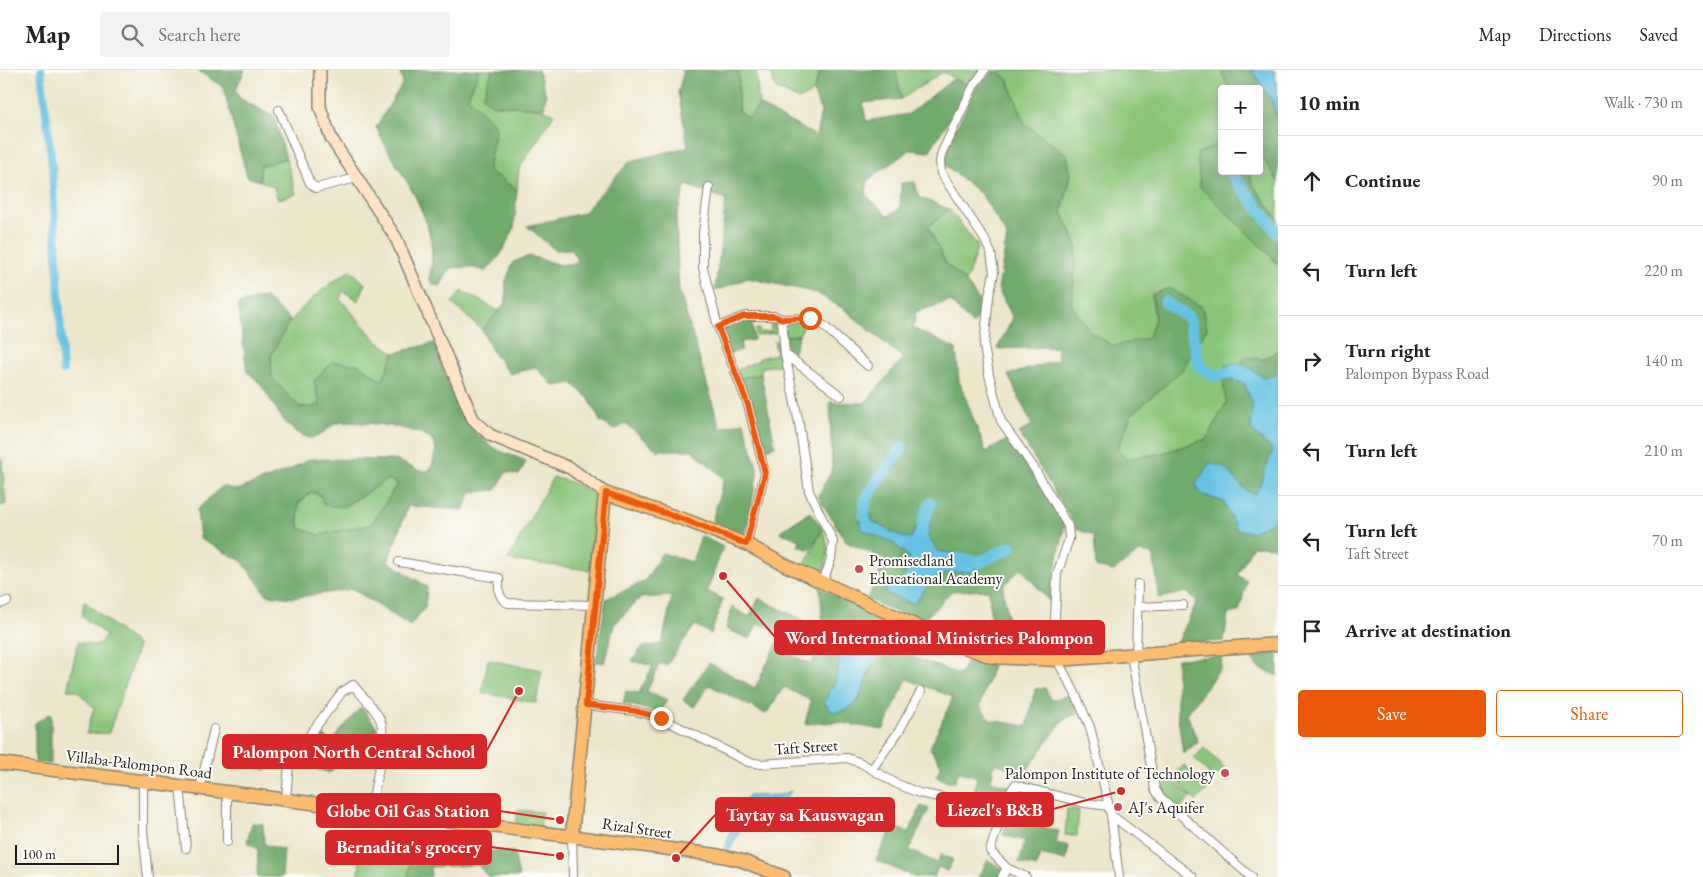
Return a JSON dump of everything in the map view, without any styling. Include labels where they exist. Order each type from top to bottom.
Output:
[{"type":"main road","points":[[320,70],[320,108],[331,138],[396,238],[474,419],[490,435],[570,468],[606,493],[688,521],[746,544],[783,564],[954,643],[992,657],[1057,660],[1278,644]]},
{"type":"main road","points":[[572,835],[606,493]]},
{"type":"main road","name":"Villaba-Palompon Road","points":[[0,762],[572,835]]},
{"type":"main road","name":"Rizal Street","points":[[572,835],[716,855],[740,860],[784,877]]},
{"type":"street","points":[[985,70],[974,85],[940,161],[941,173],[985,240],[991,253],[994,274],[989,296],[984,346],[988,375],[1001,421],[1034,468],[1068,526],[1069,539],[1057,574],[1054,639],[1057,660],[1074,691],[1090,727],[1111,815],[1119,877]]},
{"type":"street","points":[[279,110],[310,183],[316,188],[357,178]]},
{"type":"street","points":[[709,187],[703,234],[703,268],[718,327],[748,405],[765,473],[746,544]]},
{"type":"street","points":[[718,327],[744,316],[774,316],[782,319],[810,318],[824,326],[868,366]]},
{"type":"street","points":[[782,319],[785,354],[799,424],[809,491],[833,541],[831,559],[823,582]]},
{"type":"street","points":[[785,354],[841,396]]},
{"type":"street","points":[[399,562],[499,578],[499,594],[502,600],[508,603],[595,605]]},
{"type":"street","points":[[1138,584],[1134,655],[1155,789],[1160,797],[1251,877]]},
{"type":"street","points":[[1138,607],[1183,604]]},
{"type":"street","points":[[286,799],[290,764],[293,757],[342,692],[353,685],[381,721],[382,733],[379,765],[371,809]]},
{"type":"street","points":[[872,769],[899,731],[921,691]]},
{"type":"street","name":"Taft Street","points":[[586,705],[635,711],[661,718],[748,762],[761,764],[847,758],[919,794],[1003,810]]},
{"type":"street","points":[[200,788],[214,729]]},
{"type":"street","points":[[143,780],[143,831],[148,877]]},
{"type":"street","points":[[180,785],[186,848]]},
{"type":"street","points":[[1026,877],[1007,868],[990,850],[1006,799],[1015,785],[1085,803],[1109,806]]},
{"type":"street","points":[[227,791],[227,842]]},
{"type":"street","points":[[1111,815],[1193,877]]},
{"type":"street","points":[[572,835],[573,877]]},
{"type":"street","points":[[1002,877],[1007,868]]},
{"type":"green space","points":[[197,70],[245,70],[236,89],[239,98],[274,117],[286,158],[260,166],[260,181],[247,177],[223,87]]},
{"type":"green space","points":[[399,70],[479,70],[468,97],[496,127],[488,170],[517,190],[514,229],[499,257],[486,271],[470,267],[451,268],[440,286],[434,285],[429,279],[432,258],[425,218],[376,127],[403,83]]},
{"type":"green space","points":[[479,70],[492,70],[483,97],[501,105],[536,108],[554,114],[519,169],[517,190],[488,170],[496,127],[468,97]]},
{"type":"green space","points":[[492,70],[538,70],[546,95],[544,108],[494,105],[483,97]]},
{"type":"green space","points":[[682,70],[737,70],[739,71],[738,111],[748,118],[759,105],[816,136],[821,111],[813,92],[821,70],[896,70],[901,99],[863,103],[866,121],[909,114],[953,79],[970,86],[929,152],[910,150],[868,180],[866,195],[888,216],[900,208],[901,183],[915,182],[919,197],[949,209],[928,227],[946,264],[966,282],[982,305],[973,325],[950,301],[916,312],[913,328],[956,349],[959,381],[986,452],[1009,439],[1065,525],[1050,602],[1021,568],[1003,587],[1010,633],[991,628],[989,590],[952,591],[921,623],[867,599],[886,560],[846,542],[818,496],[832,470],[830,402],[865,403],[903,358],[844,309],[817,293],[748,278],[715,291],[726,199],[686,185],[676,218],[679,290],[720,428],[744,422],[758,471],[748,522],[743,535],[712,522],[724,478],[692,450],[657,450],[626,424],[614,430],[600,421],[589,399],[572,383],[554,386],[535,367],[510,374],[494,354],[482,330],[506,302],[506,281],[513,262],[529,256],[561,265],[579,262],[570,249],[555,250],[527,226],[583,213],[630,161],[688,147],[678,92],[683,74]],"holes":[[[871,487],[875,490],[869,508],[872,521],[901,538],[911,538],[926,507],[928,536],[937,551],[974,557],[935,576],[913,604],[886,593],[892,584],[898,585],[905,575],[908,556],[892,542],[862,529],[861,512]]]},
{"type":"green space","points":[[756,70],[759,105],[748,119],[738,111],[739,71]]},
{"type":"green space","points":[[770,70],[821,70],[813,92],[799,100],[775,88]]},
{"type":"green space","points":[[896,70],[981,70],[970,86],[943,72],[901,99]]},
{"type":"green space","points":[[995,70],[1008,79],[1025,124],[1067,155],[1071,175],[1062,212],[1077,246],[1072,305],[1090,332],[1114,346],[1148,338],[1155,319],[1152,295],[1169,288],[1202,307],[1207,328],[1182,370],[1131,415],[1117,450],[1127,459],[1162,453],[1207,439],[1226,403],[1223,379],[1244,383],[1252,403],[1251,430],[1274,450],[1256,494],[1246,491],[1224,467],[1201,494],[1224,502],[1237,529],[1252,532],[1274,521],[1278,521],[1278,547],[1253,546],[1237,575],[1247,581],[1239,612],[1228,614],[1224,641],[1177,644],[1197,601],[1187,592],[1159,598],[1153,554],[1139,552],[1114,571],[1096,567],[1094,536],[1077,529],[1019,433],[1032,425],[1008,375],[1058,360],[1057,347],[997,349],[1013,318],[998,289],[1007,236],[982,195],[944,164],[953,134],[977,86]]},
{"type":"green space","points":[[998,70],[1221,70],[1227,85],[1218,85],[1218,146],[1197,154],[1278,266],[1278,351],[1264,359],[1245,357],[1242,363],[1226,365],[1223,379],[1226,403],[1207,439],[1162,453],[1127,459],[1117,450],[1131,415],[1182,370],[1207,328],[1202,307],[1152,296],[1155,319],[1148,338],[1113,347],[1090,332],[1072,305],[1077,246],[1062,212],[1071,175],[1067,155],[1025,124],[1008,79]]},
{"type":"green space","points":[[1221,70],[1252,70],[1262,85],[1227,85]]},
{"type":"green space","points":[[1263,86],[1274,103],[1278,120],[1278,181],[1263,158]]},
{"type":"green space","points":[[1218,144],[1218,175],[1249,175],[1253,185],[1278,219],[1278,266],[1274,259],[1200,187],[1197,154]]},
{"type":"green space","points":[[286,158],[296,194],[278,199],[273,186],[260,181],[260,166]]},
{"type":"green space","points":[[1263,158],[1278,181],[1278,219],[1253,185],[1249,175],[1263,175]]},
{"type":"green space","points":[[949,209],[978,246],[966,282],[946,264],[928,227]]},
{"type":"green space","points":[[351,270],[365,284],[359,301],[343,291],[340,299],[376,340],[394,353],[383,382],[358,364],[320,406],[299,407],[272,378],[272,355],[277,342],[293,318],[327,286]]},
{"type":"green space","points":[[462,291],[499,311],[482,330],[452,303]]},
{"type":"green space","points":[[265,297],[290,320],[271,356],[272,378],[299,407],[320,406],[314,381],[332,362],[358,364],[382,381],[394,353],[434,343],[450,388],[464,417],[474,430],[498,450],[526,461],[519,475],[506,472],[496,490],[471,492],[463,510],[408,506],[388,561],[427,587],[425,608],[410,626],[353,589],[292,598],[267,595],[242,561],[200,539],[197,510],[222,486],[237,490],[290,470],[309,459],[396,460],[420,471],[428,471],[432,466],[436,449],[431,439],[421,433],[384,425],[338,423],[313,438],[301,435],[292,429],[285,422],[262,387],[247,372],[238,304]],"holes":[[[388,479],[397,484],[372,524],[319,535],[299,528],[298,503],[312,492],[321,495],[323,505],[343,507]]]},
{"type":"green space","points":[[774,319],[776,333],[756,336],[756,329],[759,329],[759,332],[771,332],[770,322],[759,322],[759,320]]},
{"type":"green space","points":[[807,320],[799,335],[785,336],[784,322]]},
{"type":"green space","points":[[741,321],[752,321],[754,340],[740,342],[742,350],[729,354],[722,331]]},
{"type":"green space","points":[[799,335],[793,355],[787,352],[785,336]]},
{"type":"green space","points":[[774,341],[777,341],[781,365],[762,367],[761,374],[739,378],[737,370],[759,360],[759,358],[776,354]]},
{"type":"green space","points":[[1278,351],[1278,375],[1263,377],[1242,363],[1245,357],[1264,359]]},
{"type":"green space","points":[[761,374],[775,446],[762,450],[739,378]]},
{"type":"green space","points":[[0,459],[2,460],[6,504],[0,506]]},
{"type":"green space","points":[[553,477],[584,488],[598,501],[590,570],[508,560]]},
{"type":"green space","points":[[388,479],[398,484],[372,524],[319,535],[299,528],[298,504],[312,492],[343,507]]},
{"type":"green space","points":[[810,512],[823,529],[810,550],[798,546],[800,540],[779,532]]},
{"type":"green space","points":[[823,529],[828,552],[822,575],[804,566]]},
{"type":"green space","points":[[701,536],[723,547],[707,591],[723,599],[711,634],[695,625],[666,666],[660,663],[647,691],[667,700],[660,713],[623,703],[626,691],[639,693],[653,666],[632,661],[642,647],[662,644],[672,596],[640,598],[614,625],[604,663],[596,662],[606,599],[645,581],[662,553],[692,562]]},
{"type":"green space","points":[[820,588],[909,634],[908,655],[960,675],[969,657],[993,665],[980,706],[990,720],[1027,726],[1035,689],[1045,688],[1052,700],[1070,695],[1079,713],[1063,720],[1025,773],[995,763],[991,781],[1012,787],[1002,805],[972,799],[977,777],[959,771],[954,783],[936,777],[941,765],[930,748],[953,697],[907,679],[883,730],[838,722],[805,724],[811,701],[784,687],[766,714],[709,685],[694,707],[683,700],[709,663],[755,688],[782,633],[758,623],[750,639],[726,629],[732,607],[749,617],[759,598],[803,620],[791,655],[811,664],[824,641]],"holes":[[[884,653],[871,667],[859,701],[824,702],[835,683]]]},
{"type":"green space","points":[[84,601],[138,646],[109,733],[86,734],[94,708],[76,690],[67,690],[78,642],[97,646],[106,635],[82,616]]},
{"type":"green space","points":[[1278,652],[1278,676],[1257,667],[1249,654]]},
{"type":"green space","points":[[1222,656],[1221,667],[1187,714],[1198,742],[1183,754],[1177,710],[1177,659]]},
{"type":"green space","points":[[488,660],[542,670],[536,703],[482,693]]},
{"type":"green space","points":[[361,707],[377,728],[372,742],[360,740],[330,773],[317,769],[322,758],[308,747],[318,733],[332,741]]},
{"type":"green space","points":[[51,713],[51,764],[35,762],[35,723]]},
{"type":"green space","points":[[235,747],[257,747],[270,760],[267,770],[230,760]]},
{"type":"green space","points":[[1204,748],[1225,768],[1214,779],[1194,758]]},
{"type":"green space","points":[[1184,765],[1208,789],[1196,801],[1172,777]]},
{"type":"green space","points":[[1170,779],[1191,797],[1180,809],[1160,791]]},
{"type":"green space","points":[[921,806],[929,809],[909,850],[937,863],[941,854],[953,860],[947,871],[938,867],[934,877],[913,877],[876,860],[893,826],[909,833]]},
{"type":"green space","points":[[1067,809],[1079,810],[1077,836],[1065,835]]},
{"type":"green space","points":[[517,810],[542,812],[540,830],[516,828]]},
{"type":"green space","points":[[1007,819],[1059,831],[1056,843],[1069,846],[1066,861],[1040,855],[1037,867],[1019,863],[1025,841],[1003,835]]},
{"type":"green space","points":[[252,823],[263,824],[264,844],[284,850],[282,877],[257,877],[258,849],[247,842]]},
{"type":"green space","points":[[360,849],[413,849],[412,877],[359,877]]},
{"type":"green space","points":[[447,849],[514,852],[519,877],[488,877],[478,865],[430,867],[431,877],[408,877],[411,857]]},
{"type":"green space","points":[[988,860],[1004,869],[1000,877],[978,877]]},
{"type":"water","points":[[1252,70],[1274,70],[1278,97],[1278,120],[1273,103]]},
{"type":"water","points":[[1242,363],[1263,377],[1278,375],[1278,521],[1274,521],[1252,532],[1236,529],[1224,502],[1201,494],[1196,484],[1210,463],[1224,467],[1246,491],[1256,494],[1273,450],[1251,430],[1252,403],[1244,383],[1223,379],[1226,365]]},
{"type":"water","points":[[870,487],[875,490],[869,508],[872,521],[901,537],[911,538],[926,507],[932,509],[928,536],[937,551],[975,557],[975,572],[938,576],[914,604],[885,593],[892,584],[898,585],[905,575],[908,556],[892,542],[861,529],[861,512]]},
{"type":"water","points":[[879,626],[891,640],[872,665],[862,692],[855,703],[850,707],[832,712],[824,702],[835,683],[840,657],[857,634]]},
{"type":"water","points":[[791,791],[775,812],[757,816],[745,823],[737,834],[730,851],[725,850],[735,813],[748,796],[780,795]]},
{"type":"waterway","points":[[41,70],[52,165],[63,371]]},
{"type":"waterway","points":[[1232,175],[1278,233]]},
{"type":"waterway","points":[[1165,302],[1189,318],[1199,366],[1215,376],[1239,370]]},
{"type":"waterway","points":[[864,515],[866,498],[902,447]]},
{"type":"waterway","points":[[923,524],[930,504]]},
{"type":"waterway","points":[[957,559],[980,562],[1011,547]]},
{"type":"place","name":"Promisedland Educational Academy","points":[[859,569]]},
{"type":"place","name":"Word International Ministries Palompon","points":[[723,576]]},
{"type":"place","name":"Palompon North Central School","points":[[519,691]]},
{"type":"place","name":"Palompon Institute of Technology","points":[[1225,773]]},
{"type":"place","name":"Liezel's B&B","points":[[1121,791]]},
{"type":"place","name":"AJ's Aquifer","points":[[1118,807]]},
{"type":"place","name":"Globe Oil Gas Station","points":[[560,820]]},
{"type":"place","name":"Bernadita's grocery","points":[[560,856]]},
{"type":"place","name":"Taytay sa Kauswagan","points":[[676,858]]},
{"type":"route","points":[[661,718],[635,711],[586,705],[606,493],[688,521],[746,544],[765,473],[748,405],[718,327],[744,316],[774,316],[782,319],[793,317],[810,318]]}]
